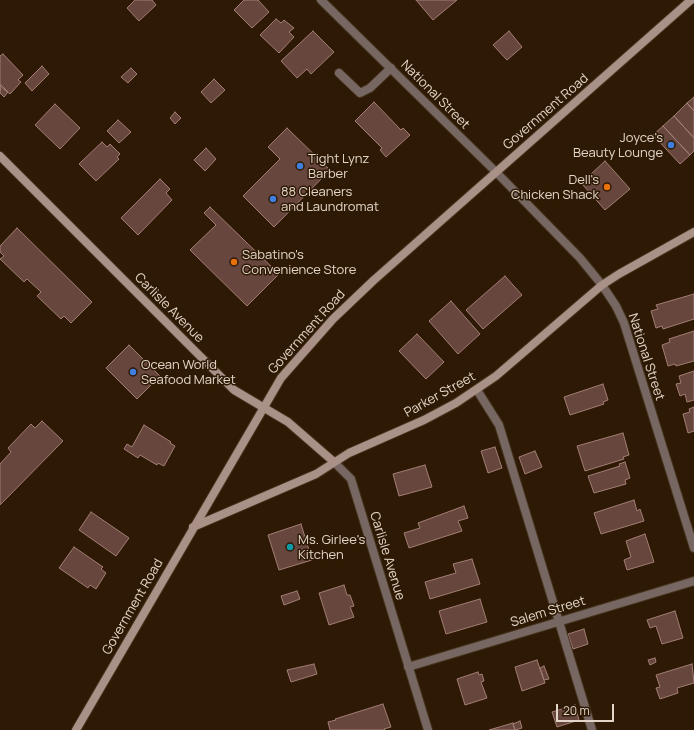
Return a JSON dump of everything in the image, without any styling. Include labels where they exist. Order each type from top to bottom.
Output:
[{"type":"main road","name":"Government Road","points":[[76,730],[262,407],[281,378],[333,319],[374,280],[692,0]]},
{"type":"main road","name":"Carlisle Avenue","points":[[0,156],[234,390],[288,422],[334,462]]},
{"type":"main road","name":"Parker Street","points":[[193,527],[316,474],[334,462],[366,445],[435,415],[477,390],[496,376],[602,286],[619,274],[694,232]]},
{"type":"street","name":"National Street","points":[[322,0],[496,172],[580,258],[616,306],[624,323],[694,548]]},
{"type":"street","points":[[339,73],[360,93],[370,88],[391,68]]},
{"type":"street","points":[[477,390],[498,425],[592,730]]},
{"type":"street","name":"Carlisle Avenue","points":[[334,462],[351,479],[428,730]]},
{"type":"street","name":"Salem Street","points":[[408,667],[694,581]]},
{"type":"building","points":[[135,0],[152,0],[156,5],[139,21],[127,8]]},
{"type":"building","points":[[244,0],[258,0],[269,12],[252,28],[234,10]]},
{"type":"building","points":[[416,0],[457,0],[433,20]]},
{"type":"building","points":[[276,19],[281,23],[284,20],[294,28],[289,32],[294,37],[279,53],[260,35]]},
{"type":"building","points":[[313,31],[334,52],[311,74],[307,69],[297,78],[281,61]]},
{"type":"building","points":[[509,31],[522,47],[507,60],[493,45]]},
{"type":"building","points":[[3,54],[23,75],[18,80],[21,82],[10,94],[0,86],[0,56]]},
{"type":"building","points":[[42,66],[49,74],[32,91],[25,83]]},
{"type":"building","points":[[131,68],[137,74],[128,83],[121,77]]},
{"type":"building","points":[[214,79],[225,90],[211,103],[201,92]]},
{"type":"building","points":[[1,85],[8,92],[4,97],[0,93]]},
{"type":"building","points":[[694,97],[694,111],[687,103]]},
{"type":"building","points":[[374,102],[401,130],[403,128],[410,135],[386,157],[380,150],[382,148],[355,121]]},
{"type":"building","points":[[687,103],[694,111],[694,138],[674,116]]},
{"type":"building","points":[[55,104],[80,128],[60,149],[35,125]]},
{"type":"building","points":[[175,112],[181,118],[175,124],[170,118]]},
{"type":"building","points":[[674,116],[694,138],[694,151],[690,155],[663,126]]},
{"type":"building","points":[[118,120],[131,132],[119,143],[107,131]]},
{"type":"building","name":"Joyce's Beauty Lounge","points":[[663,126],[690,155],[680,164],[653,135]]},
{"type":"building","points":[[287,128],[330,170],[274,227],[243,196],[280,159],[268,147]]},
{"type":"building","points":[[102,142],[107,147],[110,144],[120,154],[117,157],[119,159],[96,181],[79,164]]},
{"type":"building","points":[[206,148],[216,159],[205,171],[194,160]]},
{"type":"building","name":"Dell's Chicken Shack","points":[[605,161],[630,189],[605,210],[583,185],[592,178],[590,175]]},
{"type":"building","points":[[160,179],[170,189],[166,193],[172,200],[138,235],[121,218]]},
{"type":"building","name":"Sabatino's Convenience Store","points":[[210,207],[279,274],[247,306],[190,250],[216,225],[204,213]]},
{"type":"building","points":[[17,228],[92,302],[71,323],[64,316],[61,319],[37,296],[41,292],[27,279],[24,282],[0,259],[4,256],[0,252],[0,246]]},
{"type":"building","points":[[505,276],[522,295],[483,329],[466,310]]},
{"type":"building","points":[[694,294],[694,319],[663,329],[662,326],[656,328],[651,311],[658,309],[656,305]]},
{"type":"building","points":[[451,301],[480,334],[458,354],[429,321]]},
{"type":"building","points":[[694,331],[694,361],[676,366],[675,364],[668,366],[662,345],[670,342],[669,339]]},
{"type":"building","points":[[417,334],[444,362],[426,379],[399,351]]},
{"type":"building","name":"Ocean World Seafood Market","points":[[129,345],[160,376],[137,399],[106,368]]},
{"type":"building","points":[[694,371],[694,400],[687,402],[685,394],[680,396],[676,384],[681,383],[679,376]]},
{"type":"building","points":[[603,384],[608,400],[603,402],[604,404],[570,415],[564,397]]},
{"type":"building","points":[[694,407],[694,431],[688,433],[683,414],[690,412],[689,409]]},
{"type":"building","points":[[42,421],[63,441],[0,505],[0,464],[11,452],[8,448],[31,424],[35,428]]},
{"type":"building","points":[[144,425],[175,446],[164,466],[158,463],[157,465],[140,455],[138,458],[124,449],[127,444],[132,447]]},
{"type":"building","points":[[623,433],[629,455],[623,457],[624,459],[585,471],[577,446]]},
{"type":"building","points":[[495,447],[502,468],[488,473],[481,451]]},
{"type":"building","points":[[535,451],[542,467],[525,474],[519,457]]},
{"type":"building","points":[[625,462],[630,478],[625,480],[626,484],[594,493],[588,476],[620,466],[619,464]]},
{"type":"building","points":[[425,465],[432,487],[399,496],[393,474]]},
{"type":"building","points":[[634,500],[637,511],[640,509],[644,521],[601,534],[594,513]]},
{"type":"building","points":[[464,506],[468,518],[458,521],[462,531],[409,548],[404,533],[420,528],[418,523]]},
{"type":"building","points":[[91,512],[129,538],[116,556],[79,530]]},
{"type":"building","name":"Ms. Girlee's Kitchen","points":[[301,524],[312,560],[279,570],[268,535]]},
{"type":"building","points":[[645,534],[654,562],[627,570],[624,560],[631,557],[626,541]]},
{"type":"building","points":[[74,547],[103,567],[101,569],[106,573],[96,589],[90,585],[88,588],[59,568]]},
{"type":"building","points":[[472,559],[480,584],[430,599],[425,582],[456,573],[453,564]]},
{"type":"building","points":[[344,585],[347,595],[350,595],[354,606],[350,607],[354,617],[329,625],[319,593]]},
{"type":"building","points":[[297,591],[300,599],[284,605],[281,596]]},
{"type":"building","points":[[480,599],[487,622],[446,634],[439,611]]},
{"type":"building","points":[[675,611],[683,638],[662,644],[656,626],[650,628],[647,620]]},
{"type":"building","points":[[584,629],[588,644],[573,649],[568,634]]},
{"type":"building","points":[[655,658],[656,662],[650,665],[648,660]]},
{"type":"building","points":[[537,660],[545,683],[522,691],[515,667]]},
{"type":"building","points":[[314,664],[317,674],[291,682],[287,670]]},
{"type":"building","points":[[692,664],[694,683],[677,688],[678,693],[660,699],[656,688],[660,687],[656,675]]},
{"type":"building","points":[[544,666],[549,679],[544,680],[540,668]]},
{"type":"building","points":[[478,672],[479,675],[482,674],[484,681],[481,682],[487,698],[465,705],[457,679]]},
{"type":"building","points":[[383,704],[391,727],[384,729],[385,730],[330,730],[328,722]]},
{"type":"building","points":[[575,705],[579,720],[557,727],[552,712]]},
{"type":"building","points":[[520,721],[522,728],[515,730],[513,724]]},
{"type":"building","points":[[513,723],[515,730],[489,730]]},
{"type":"place","name":"Joyce's Beauty Lounge","points":[[671,145]]},
{"type":"place","name":"Tight Lynz Barber","points":[[300,166]]},
{"type":"place","name":"Dell's Chicken Shack","points":[[607,187]]},
{"type":"place","name":"88 Cleaners and Laundromat","points":[[273,199]]},
{"type":"place","name":"Sabatino's Convenience Store","points":[[234,262]]},
{"type":"place","name":"Ocean World Seafood Market","points":[[133,372]]},
{"type":"place","name":"Ms. Girlee's Kitchen","points":[[290,547]]}]
